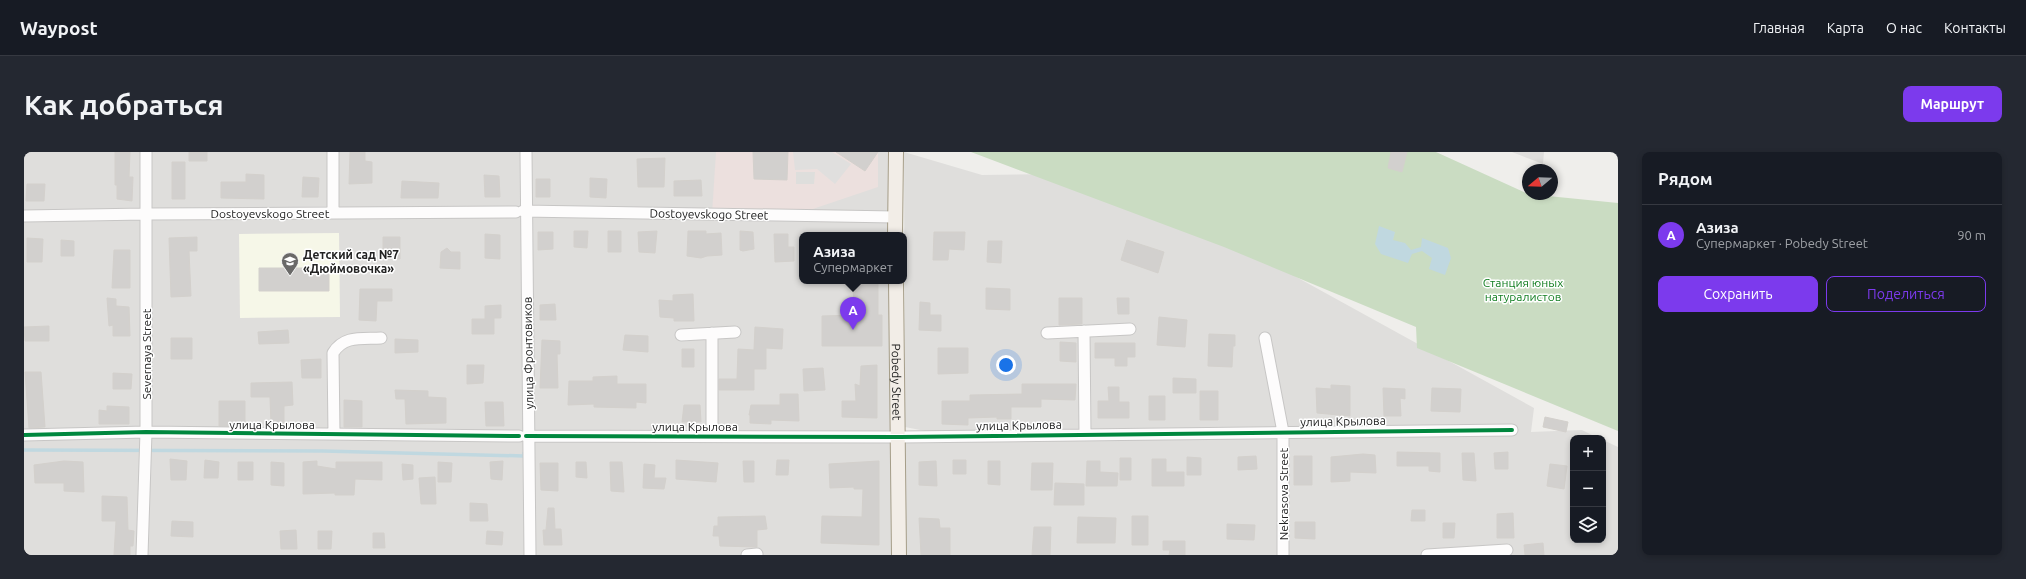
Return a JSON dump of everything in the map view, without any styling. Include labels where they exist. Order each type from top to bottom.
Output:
[{"type":"main road","points":[[897,232],[895,217],[898,153]]},
{"type":"main road","points":[[897,232],[898,153]]},
{"type":"main road","name":"Pobedy Street","points":[[897,284],[900,555]]},
{"type":"street","name":"Severnaya Street","points":[[142,555],[146,432],[146,152]]},
{"type":"street","points":[[333,152],[333,213]]},
{"type":"street","name":"улица Фронтовиков","points":[[526,152],[522,211],[525,436],[530,555]]},
{"type":"street","name":"Dostoyevskogo Street","points":[[24,216],[522,211],[895,217]]},
{"type":"street","points":[[1048,333],[1130,330]]},
{"type":"street","points":[[1084,331],[1085,435]]},
{"type":"street","points":[[681,334],[735,332]]},
{"type":"street","points":[[712,333],[712,436]]},
{"type":"street","points":[[334,434],[333,354],[338,344],[351,339],[381,338]]},
{"type":"street","name":"Nekrasova Street","points":[[1265,338],[1283,432],[1283,555]]},
{"type":"street","name":"улица Крылова","points":[[24,435],[146,432],[525,436],[899,437],[1512,430]]},
{"type":"street","points":[[1427,555],[1507,550]]},
{"type":"shaded area","points":[[24,152],[891,152],[891,232],[799,232],[799,284],[891,284],[892,555],[24,555]]},
{"type":"shaded area","points":[[716,152],[878,152],[878,187],[795,215],[712,214]]},
{"type":"shaded area","points":[[793,152],[832,152],[851,164],[835,184],[817,169],[795,170]]},
{"type":"shaded area","points":[[904,152],[982,175],[1056,174],[1222,236],[1534,408],[1531,432],[1582,430],[1592,435],[1570,435],[1570,543],[1606,543],[1606,441],[1618,447],[1618,555],[900,555],[897,435],[971,440],[905,427],[904,284],[907,284],[907,232],[904,232]]},
{"type":"shaded area","points":[[1512,152],[1544,152],[1543,164]]},
{"type":"shaded area","points":[[796,172],[815,172],[814,184],[796,184]]},
{"type":"shaded area","name":"Детский сад №7 «Дюймовочка»","points":[[339,233],[340,317],[240,318],[239,234]]},
{"type":"green space","name":"Станция юных натуралистов","points":[[971,152],[1436,152],[1522,191],[1522,200],[1558,200],[1558,197],[1618,203],[1618,431],[1417,348],[1416,327],[1224,247]]},
{"type":"water","points":[[1379,226],[1395,232],[1393,240],[1405,243],[1411,250],[1421,247],[1422,238],[1448,248],[1451,258],[1445,275],[1429,269],[1432,258],[1422,251],[1412,254],[1408,263],[1381,254],[1375,244]]},
{"type":"building","points":[[115,152],[130,152],[129,177],[133,177],[132,201],[117,199],[117,185],[115,185]]},
{"type":"building","points":[[189,152],[207,152],[207,161],[189,161]]},
{"type":"building","points":[[350,152],[365,152],[365,161],[372,162],[372,183],[349,184]]},
{"type":"building","points":[[753,152],[788,152],[787,180],[754,179]]},
{"type":"building","points":[[836,152],[878,152],[865,171]]},
{"type":"building","points":[[1391,152],[1407,152],[1402,172],[1388,168]]},
{"type":"building","points":[[665,158],[664,187],[638,187],[637,159]]},
{"type":"building","points":[[172,162],[185,162],[185,199],[172,199]]},
{"type":"building","points":[[246,174],[264,175],[264,199],[221,198],[221,182],[246,182]]},
{"type":"building","points":[[484,175],[499,176],[500,197],[485,197]]},
{"type":"building","points":[[303,177],[319,178],[318,197],[302,197]]},
{"type":"building","points":[[590,178],[607,179],[606,198],[590,197]]},
{"type":"building","points":[[536,179],[550,179],[550,197],[536,197]]},
{"type":"building","points":[[701,180],[702,196],[674,196],[674,181]]},
{"type":"building","points":[[402,181],[439,183],[438,198],[401,198]]},
{"type":"building","points":[[27,184],[45,184],[44,201],[26,201]]},
{"type":"building","points":[[574,231],[588,231],[587,248],[574,247]]},
{"type":"building","points":[[608,231],[621,231],[621,252],[608,252]]},
{"type":"building","points":[[657,231],[655,253],[639,252],[638,232]]},
{"type":"building","points":[[688,231],[706,231],[706,234],[721,233],[722,255],[701,258],[687,256]]},
{"type":"building","points":[[740,231],[753,232],[754,249],[743,251],[740,250]]},
{"type":"building","points":[[538,232],[553,232],[553,249],[538,250]]},
{"type":"building","points":[[934,232],[965,232],[964,250],[949,249],[948,260],[933,260]]},
{"type":"building","points":[[485,234],[500,235],[500,259],[485,258]]},
{"type":"building","points":[[774,234],[788,234],[788,247],[794,247],[794,261],[775,262]]},
{"type":"building","points":[[197,237],[197,251],[189,251],[191,296],[171,297],[169,238]]},
{"type":"building","points":[[383,237],[400,237],[400,259],[383,259]]},
{"type":"building","points":[[27,238],[43,239],[42,262],[27,262]]},
{"type":"building","points":[[61,240],[74,241],[74,256],[61,256]]},
{"type":"building","points":[[1127,240],[1164,252],[1158,273],[1121,260]]},
{"type":"building","points":[[988,241],[1002,241],[1001,263],[987,262]]},
{"type":"building","points":[[447,248],[451,252],[460,252],[460,269],[440,268],[441,252]]},
{"type":"building","points":[[114,250],[130,250],[130,288],[112,288]]},
{"type":"building","points":[[259,268],[329,268],[329,291],[259,291]]},
{"type":"building","points":[[853,284],[878,284],[878,315],[882,315],[882,346],[822,346],[822,316],[854,315]]},
{"type":"building","points":[[986,288],[1010,289],[1010,310],[986,309]]},
{"type":"building","points":[[360,289],[392,289],[392,301],[377,301],[376,321],[359,320]]},
{"type":"building","points":[[693,294],[694,321],[674,321],[674,318],[660,317],[659,300],[673,301],[673,295]]},
{"type":"building","points":[[107,298],[116,299],[116,306],[129,307],[130,336],[113,336],[113,325],[109,326]]},
{"type":"building","points":[[1059,298],[1082,298],[1082,324],[1059,325]]},
{"type":"building","points":[[1117,298],[1129,298],[1129,314],[1118,314]]},
{"type":"building","points":[[920,302],[930,303],[930,315],[941,315],[941,331],[919,330]]},
{"type":"building","points":[[555,304],[556,320],[540,320],[540,305]]},
{"type":"building","points":[[501,305],[501,318],[494,318],[494,334],[472,334],[472,319],[485,319],[485,306]]},
{"type":"building","points":[[1159,317],[1187,320],[1185,347],[1157,345]]},
{"type":"building","points":[[49,326],[49,341],[25,341],[24,327]]},
{"type":"building","points":[[755,327],[783,329],[782,349],[766,348],[766,369],[754,369],[754,390],[719,390],[719,379],[737,379],[738,349],[754,350]]},
{"type":"building","points":[[288,330],[289,343],[259,344],[258,332]]},
{"type":"building","points":[[1209,334],[1235,335],[1232,367],[1208,366]]},
{"type":"building","points":[[625,335],[648,336],[648,352],[623,350]]},
{"type":"building","points":[[171,338],[192,338],[192,359],[171,359]]},
{"type":"building","points":[[395,339],[418,340],[418,352],[395,353]]},
{"type":"building","points":[[542,340],[560,341],[560,354],[557,354],[558,388],[540,388]]},
{"type":"building","points":[[1060,342],[1076,343],[1076,362],[1060,361]]},
{"type":"building","points":[[1095,343],[1135,343],[1135,357],[1127,357],[1127,366],[1115,366],[1115,358],[1095,358]]},
{"type":"building","points":[[938,348],[968,348],[968,373],[938,374]]},
{"type":"building","points":[[682,349],[694,349],[694,367],[682,367]]},
{"type":"building","points":[[321,359],[321,378],[302,378],[301,360]]},
{"type":"building","points":[[467,365],[484,365],[483,383],[467,384]]},
{"type":"building","points":[[877,365],[877,418],[842,417],[842,401],[856,401],[855,384],[860,386],[861,366]]},
{"type":"building","points":[[823,368],[825,390],[804,391],[803,369]]},
{"type":"building","points":[[25,372],[41,372],[45,427],[29,428]]},
{"type":"building","points":[[113,373],[132,374],[131,389],[113,389]]},
{"type":"building","points":[[617,376],[617,384],[646,384],[646,403],[636,402],[636,408],[594,407],[594,404],[568,405],[569,381],[593,381],[593,377]]},
{"type":"building","points":[[1173,378],[1196,379],[1196,393],[1173,393]]},
{"type":"building","points":[[292,382],[293,405],[284,406],[284,424],[271,424],[270,397],[251,397],[251,383]]},
{"type":"building","points":[[1022,384],[1076,384],[1075,400],[1041,399],[1041,407],[1011,407],[1011,419],[997,419],[997,417],[968,418],[968,425],[942,424],[942,401],[970,401],[970,395],[1022,394]]},
{"type":"building","points":[[1331,385],[1350,386],[1350,416],[1317,413],[1316,388],[1331,389]]},
{"type":"building","points":[[1108,387],[1119,387],[1119,402],[1129,402],[1129,418],[1098,418],[1098,401],[1109,401]]},
{"type":"building","points":[[1383,388],[1405,389],[1405,399],[1400,398],[1401,416],[1384,416]]},
{"type":"building","points":[[1432,388],[1461,389],[1460,412],[1431,411]]},
{"type":"building","points":[[395,390],[428,391],[428,397],[446,398],[446,423],[406,424],[405,399],[396,399]]},
{"type":"building","points":[[1200,391],[1218,391],[1218,420],[1200,420]]},
{"type":"building","points":[[780,394],[798,394],[799,421],[771,420],[771,424],[750,423],[749,415],[751,405],[780,405]]},
{"type":"building","points":[[1149,396],[1165,396],[1165,420],[1149,420]]},
{"type":"building","points":[[344,400],[362,401],[362,427],[344,427]]},
{"type":"building","points":[[219,401],[245,401],[245,426],[219,426]]},
{"type":"building","points":[[485,402],[503,402],[504,426],[486,426]]},
{"type":"building","points":[[684,405],[700,405],[701,422],[682,422]]},
{"type":"building","points":[[107,406],[129,407],[129,424],[99,424],[99,410],[107,411]]},
{"type":"building","points":[[1545,417],[1568,422],[1566,432],[1543,427]]},
{"type":"building","points":[[1397,452],[1440,453],[1440,472],[1429,471],[1429,466],[1397,466]]},
{"type":"building","points":[[1508,452],[1508,469],[1495,469],[1494,453]]},
{"type":"building","points":[[1462,453],[1474,453],[1476,481],[1463,480]]},
{"type":"building","points":[[1363,454],[1375,455],[1376,473],[1350,472],[1350,481],[1331,482],[1331,457]]},
{"type":"building","points":[[1256,456],[1257,469],[1238,470],[1238,457]]},
{"type":"building","points":[[1294,456],[1312,456],[1312,485],[1294,485]]},
{"type":"building","points":[[1187,457],[1201,458],[1201,475],[1187,475]]},
{"type":"building","points":[[1120,458],[1131,458],[1131,480],[1120,480]]},
{"type":"building","points":[[170,459],[187,461],[186,480],[171,480]]},
{"type":"building","points":[[1152,459],[1166,459],[1166,472],[1184,472],[1184,486],[1152,486]]},
{"type":"building","points":[[205,460],[219,462],[218,478],[204,478]]},
{"type":"building","points":[[676,460],[718,463],[716,482],[676,479]]},
{"type":"building","points":[[777,460],[789,460],[788,475],[776,475]]},
{"type":"building","points":[[953,460],[966,460],[966,474],[953,474]]},
{"type":"building","points":[[64,461],[83,462],[84,492],[64,491],[64,483],[35,483],[34,465]]},
{"type":"building","points":[[317,461],[317,466],[336,469],[336,462],[382,462],[382,480],[355,479],[354,495],[335,495],[335,493],[303,494],[303,462]]},
{"type":"building","points":[[503,461],[502,480],[491,479],[490,462]]},
{"type":"building","points":[[743,461],[754,461],[754,482],[744,482]]},
{"type":"building","points":[[879,461],[879,545],[821,543],[822,516],[862,517],[863,489],[854,489],[854,487],[830,488],[829,464]]},
{"type":"building","points":[[936,461],[937,486],[919,485],[919,462]]},
{"type":"building","points":[[988,461],[1000,461],[1000,485],[988,484]]},
{"type":"building","points":[[1087,461],[1100,461],[1100,472],[1118,473],[1117,486],[1086,486]]},
{"type":"building","points":[[238,462],[253,462],[253,480],[238,480]]},
{"type":"building","points":[[271,462],[284,463],[284,486],[271,485]]},
{"type":"building","points":[[438,462],[452,463],[451,482],[438,482]]},
{"type":"building","points":[[576,462],[586,462],[587,478],[576,477]]},
{"type":"building","points":[[610,462],[622,462],[624,492],[611,491]]},
{"type":"building","points":[[540,463],[558,463],[558,491],[541,490]]},
{"type":"building","points":[[1032,463],[1053,463],[1052,490],[1031,490]]},
{"type":"building","points":[[402,464],[413,465],[413,479],[403,480]]},
{"type":"building","points":[[644,464],[655,465],[654,478],[666,478],[664,489],[643,488]]},
{"type":"building","points":[[1550,464],[1567,466],[1564,489],[1547,486]]},
{"type":"building","points":[[435,477],[436,504],[421,504],[419,478]]},
{"type":"building","points":[[1055,483],[1084,484],[1084,505],[1054,505]]},
{"type":"building","points":[[102,496],[127,497],[128,530],[134,531],[133,546],[130,546],[130,555],[114,555],[116,521],[102,521]]},
{"type":"building","points":[[470,503],[487,504],[488,521],[470,521]]},
{"type":"building","points":[[548,508],[554,508],[555,529],[561,529],[562,545],[544,545],[543,530],[546,530]]},
{"type":"building","points":[[1412,510],[1425,510],[1425,521],[1411,521]]},
{"type":"building","points":[[1513,513],[1514,538],[1497,538],[1497,514]]},
{"type":"building","points":[[765,516],[767,529],[757,530],[757,547],[720,546],[719,536],[713,536],[714,526],[718,526],[718,517]]},
{"type":"building","points":[[1132,516],[1148,516],[1148,545],[1132,545]]},
{"type":"building","points":[[1078,517],[1116,518],[1115,543],[1077,543]]},
{"type":"building","points":[[919,518],[939,519],[940,528],[950,528],[950,555],[921,555]]},
{"type":"building","points":[[172,521],[193,522],[193,537],[171,536]]},
{"type":"building","points":[[1295,522],[1315,522],[1315,539],[1295,538]]},
{"type":"building","points":[[1443,523],[1455,523],[1454,538],[1443,538]]},
{"type":"building","points":[[1227,524],[1255,525],[1254,540],[1227,539]]},
{"type":"building","points":[[1034,527],[1051,527],[1050,555],[1032,555]]},
{"type":"building","points":[[296,530],[297,549],[281,549],[280,531]]},
{"type":"building","points":[[318,531],[332,531],[331,549],[318,549]]},
{"type":"building","points":[[487,531],[503,532],[502,545],[486,544]]},
{"type":"building","points":[[373,533],[384,533],[385,548],[373,548]]},
{"type":"building","points":[[1163,541],[1185,541],[1185,555],[1169,555],[1170,550],[1163,550]]},
{"type":"building","points":[[1543,543],[1544,555],[1525,555],[1524,545]]},
{"type":"waterway","points":[[24,450],[323,451],[524,456],[524,453]]},
{"type":"cycle path","points":[[526,436],[900,437],[1512,430]]},
{"type":"cycle path","points":[[24,435],[146,432],[519,436]]},
{"type":"place","name":"Детский сад №7 «Дюймовочка»","points":[[290,276]]},
{"type":"place","name":"Азиза","points":[[853,330]]}]
